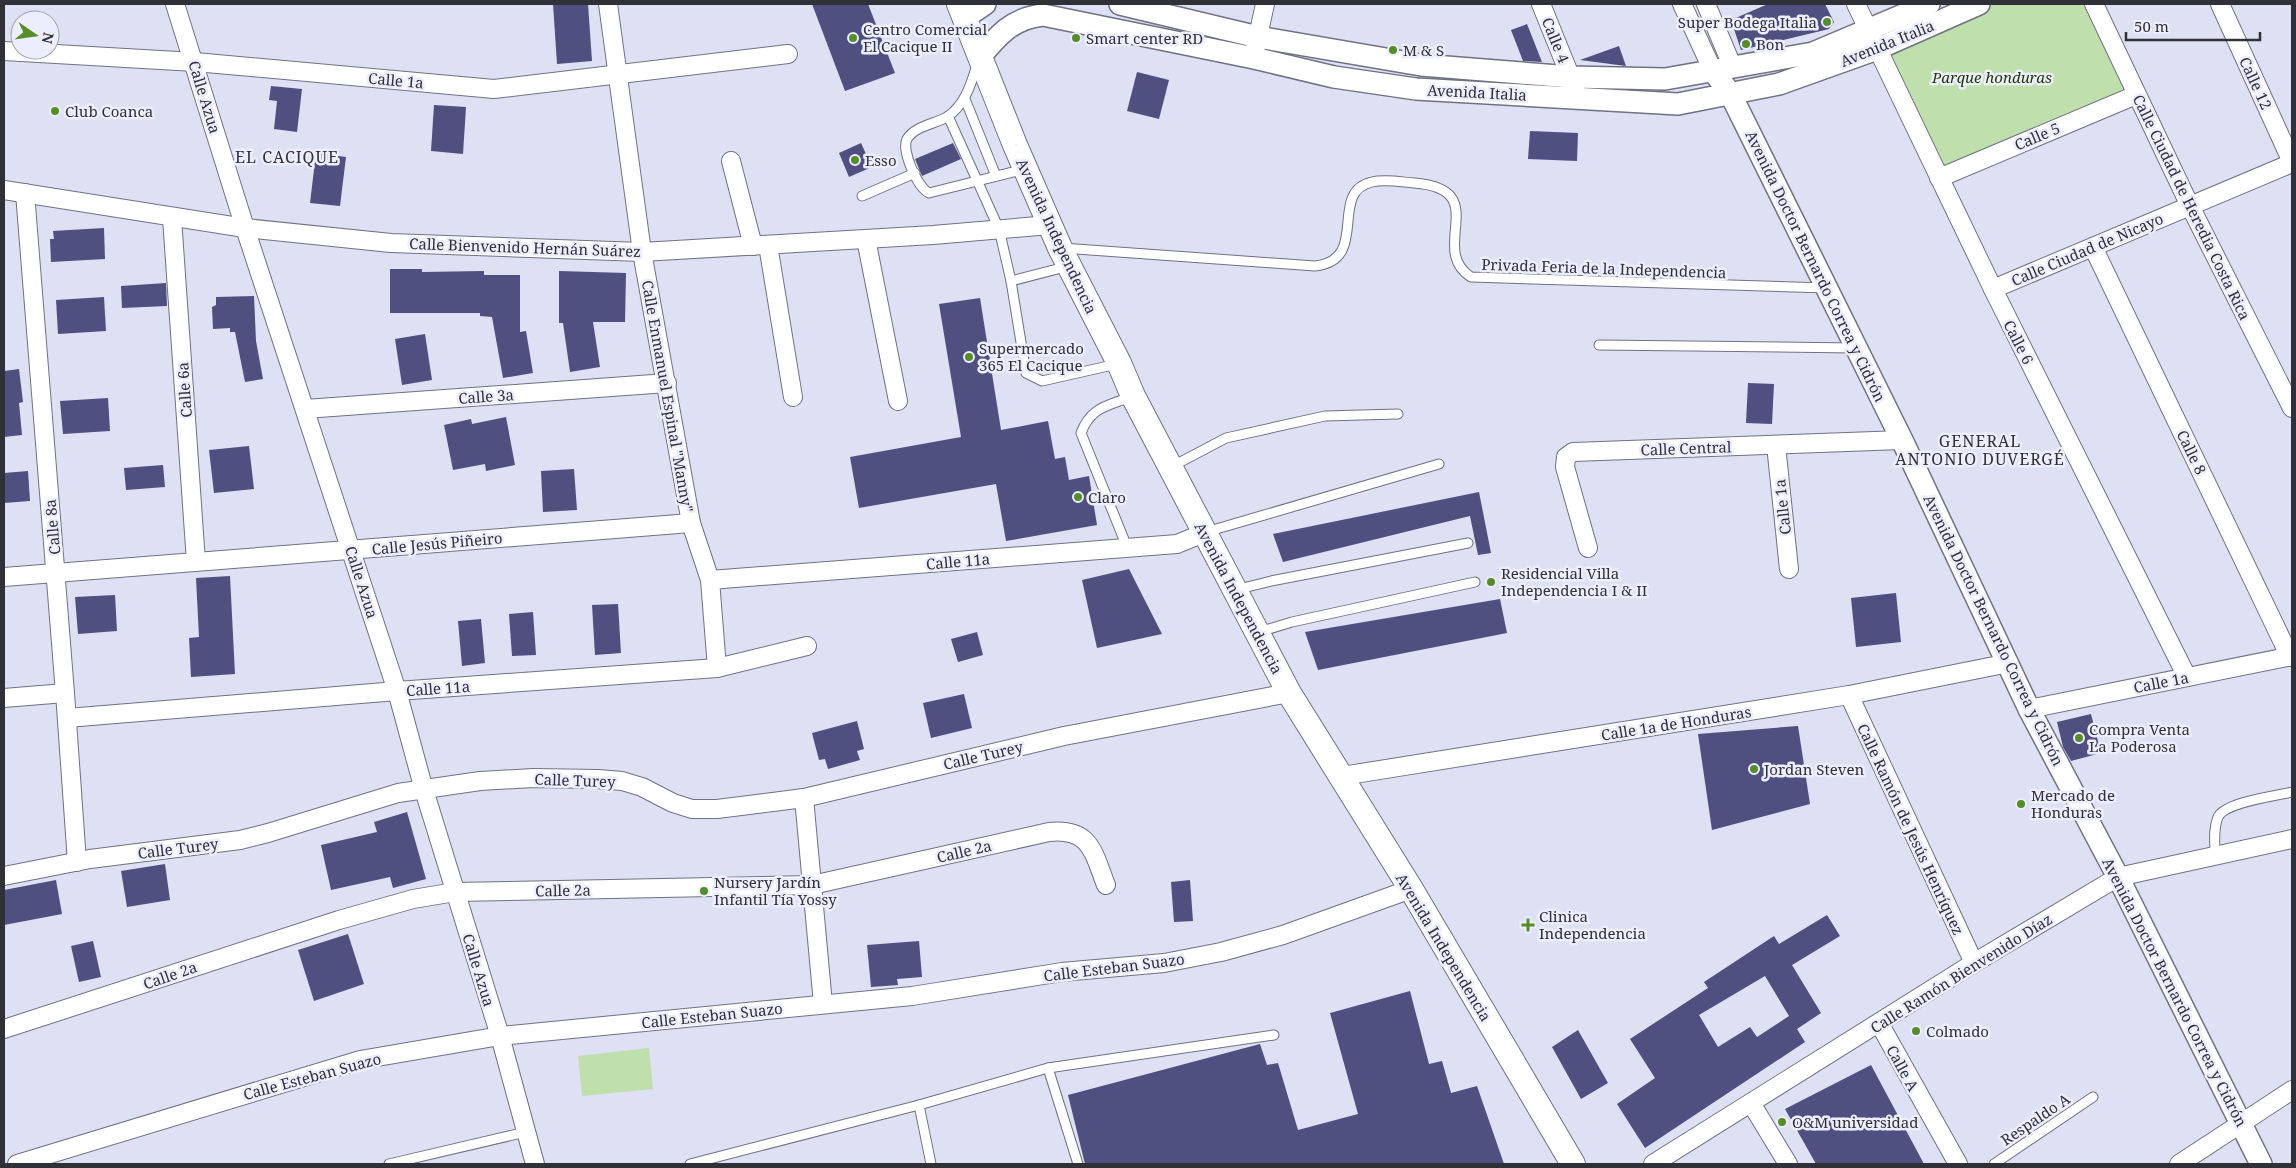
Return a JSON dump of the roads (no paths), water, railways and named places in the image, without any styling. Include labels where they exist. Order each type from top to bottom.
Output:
[{"type":"main road","name":"Avenida Independencia","points":[[961,11],[1025,169],[1064,257],[1119,364],[1133,396],[1234,590],[1289,693],[1342,776],[1574,1164]]},
{"type":"street","name":"Calle Azua","points":[[175,4],[397,691],[424,790],[500,1036],[536,1164]]},
{"type":"street","name":"Calle Enmanuel Espinal \"Manny\"","points":[[608,4],[642,252],[691,523],[710,580],[717,668]]},
{"type":"street","points":[[961,11],[985,4]]},
{"type":"street","name":"Avenida Italia","points":[[1120,4],[1258,37],[1421,65],[1571,77],[1665,79],[1723,70],[1872,40],[1979,4]]},
{"type":"street","points":[[1254,58],[1265,4]]},
{"type":"street","name":"Calle 4","points":[[1541,4],[1579,98]]},
{"type":"street","points":[[1682,4],[1723,70]]},
{"type":"street","points":[[1706,4],[1730,94]]},
{"type":"street","name":"Calle 6","points":[[1856,4],[1993,289],[2188,677]]},
{"type":"street","name":"Avenida Italia","points":[[980,58],[996,37],[1014,23],[1028,17],[1043,15],[1254,58],[1334,78],[1416,89],[1678,104],[1779,84],[1872,40],[1928,4]]},
{"type":"street","name":"Calle Ciudad de Heredia Costa Rica","points":[[2094,4],[2190,206],[2292,408]]},
{"type":"street","name":"Calle 12","points":[[2220,4],[2292,163]]},
{"type":"street","name":"Calle 1a","points":[[4,51],[195,62],[494,89],[788,54]]},
{"type":"street","name":"Avenida Doctor Bernardo Correa y Cidrón","points":[[1730,94],[1902,440],[2009,663],[2029,709],[2118,877],[2261,1164]]},
{"type":"street","name":"Calle 5","points":[[1940,178],[2136,95]]},
{"type":"street","points":[[730,161],[760,245],[793,396]]},
{"type":"street","name":"Calle Ciudad de Nicayo","points":[[1993,289],[2292,163]]},
{"type":"street","name":"Calle Bienvenido Hernán Suárez","points":[[4,190],[172,218],[246,228],[391,243],[642,252],[866,239],[1050,225]]},
{"type":"street","name":"Calle 8a","points":[[25,193],[56,573],[76,862]]},
{"type":"street","name":"Calle 6a","points":[[172,218],[196,562]]},
{"type":"street","points":[[866,239],[898,401]]},
{"type":"street","name":"Calle 8","points":[[2093,247],[2291,657]]},
{"type":"street","name":"Calle 3a","points":[[305,409],[667,384]]},
{"type":"street","name":"Calle Central","points":[[1588,548],[1565,468],[1566,457],[1573,452],[1902,440]]},
{"type":"street","name":"Calle 1a","points":[[1776,445],[1789,569]]},
{"type":"street","name":"Calle Jesús Piñeiro","points":[[4,577],[691,523]]},
{"type":"street","name":"Calle 11a","points":[[710,580],[1177,544],[1204,533]]},
{"type":"street","name":"Calle 11a","points":[[67,718],[397,691],[717,668],[807,646]]},
{"type":"street","name":"Calle 1a","points":[[2029,709],[2291,657]]},
{"type":"street","name":"Calle 1a de Honduras","points":[[1342,776],[1849,695],[2009,663]]},
{"type":"street","points":[[4,698],[65,693]]},
{"type":"street","name":"Calle Turey","points":[[4,876],[76,862],[240,840],[398,792],[480,781],[533,778],[598,779],[622,782],[642,787],[673,803],[692,809],[717,810],[804,798],[1064,736],[1289,693]]},
{"type":"street","name":"Calle Ramón de Jesús Henríquez","points":[[1849,695],[1974,963]]},
{"type":"street","points":[[804,798],[823,1004]]},
{"type":"street","name":"Calle 2a","points":[[4,1030],[339,920],[413,899],[455,892],[812,886],[1049,832],[1062,831],[1074,833],[1090,845],[1106,885]]},
{"type":"street","name":"Calle Ramón Bienvenido Díaz","points":[[1653,1164],[1974,963],[2118,877],[2292,839]]},
{"type":"street","name":"Calle Esteban Suazo","points":[[17,1164],[360,1060],[500,1036],[912,996],[1062,972],[1164,963],[1283,935],[1410,889]]},
{"type":"street","name":"Calle A","points":[[1879,1023],[1958,1164]]},
{"type":"street","points":[[2179,1164],[2242,1125],[2292,1090]]},
{"type":"street","points":[[1751,1103],[1788,1164]]},
{"type":"lane","points":[[980,58],[965,100],[948,116],[916,130],[907,140],[905,153],[922,189],[929,193],[1025,169]]},
{"type":"lane","points":[[965,100],[996,176]]},
{"type":"lane","points":[[948,116],[999,229],[1011,281],[1026,373],[1042,380],[1119,364]]},
{"type":"lane","points":[[862,196],[914,173]]},
{"type":"lane","name":"Privada Feria de la Independencia","points":[[1064,257],[1315,266],[1328,264],[1337,259],[1344,248],[1352,197],[1361,187],[1372,182],[1384,181],[1432,184],[1444,190],[1452,198],[1456,208],[1454,252],[1456,262],[1462,271],[1471,277],[1828,288]]},
{"type":"lane","points":[[1011,281],[1064,257]]},
{"type":"lane","points":[[1599,345],[1856,348]]},
{"type":"lane","points":[[1127,547],[1081,434],[1085,422],[1093,412],[1133,396]]},
{"type":"lane","points":[[1171,467],[1226,438],[1325,416],[1398,414]]},
{"type":"lane","points":[[1204,533],[1439,464]]},
{"type":"lane","points":[[1234,590],[1271,581],[1468,543]]},
{"type":"lane","points":[[1258,632],[1292,622],[1475,582]]},
{"type":"lane","points":[[2215,856],[2214,828],[2219,814],[2231,806],[2292,792]]},
{"type":"lane","points":[[690,1164],[919,1105],[1048,1068],[1274,1035]]},
{"type":"lane","points":[[1048,1068],[1078,1164]]},
{"type":"lane","name":"Respaldo A","points":[[1994,1164],[2093,1097]]},
{"type":"lane","points":[[919,1105],[931,1164]]},
{"type":"lane","points":[[389,1164],[526,1132]]},
{"type":"place","name":"Super Bodega Italia","points":[[1827,22]]},
{"type":"place","name":"Centro Comercial El Cacique II","points":[[853,38]]},
{"type":"place","name":"Smart center RD","points":[[1076,38]]},
{"type":"place","name":"Bon","points":[[1746,44]]},
{"type":"place","name":"M & S","points":[[1393,50]]},
{"type":"place","name":"Club Coanca","points":[[55,111]]},
{"type":"place","name":"Esso","points":[[855,160]]},
{"type":"place","name":"Supermercado 365 El Cacique","points":[[969,357]]},
{"type":"place","name":"Claro","points":[[1078,497]]},
{"type":"place","name":"Residencial Villa Independencia I & II","points":[[1491,582]]},
{"type":"place","name":"Compra Venta La Poderosa","points":[[2079,738]]},
{"type":"place","name":"Jordan Steven","points":[[1754,769]]},
{"type":"place","name":"Mercado de Honduras","points":[[2021,804]]},
{"type":"place","name":"Nursery Jardín Infantil Tía Yossy","points":[[704,891]]},
{"type":"place","name":"Clinica Independencia","points":[[1528,925]]},
{"type":"place","name":"Colmado","points":[[1916,1031]]},
{"type":"place","name":"O&M universidad","points":[[1782,1122]]},
{"type":"district","name":"EL CACIQUE","points":[[287,157]]},
{"type":"district","name":"GENERAL ANTONIO DUVERGÉ","points":[[1980,450]]},
{"type":"park label","name":"Parque honduras","points":[[1992,77]]}]
